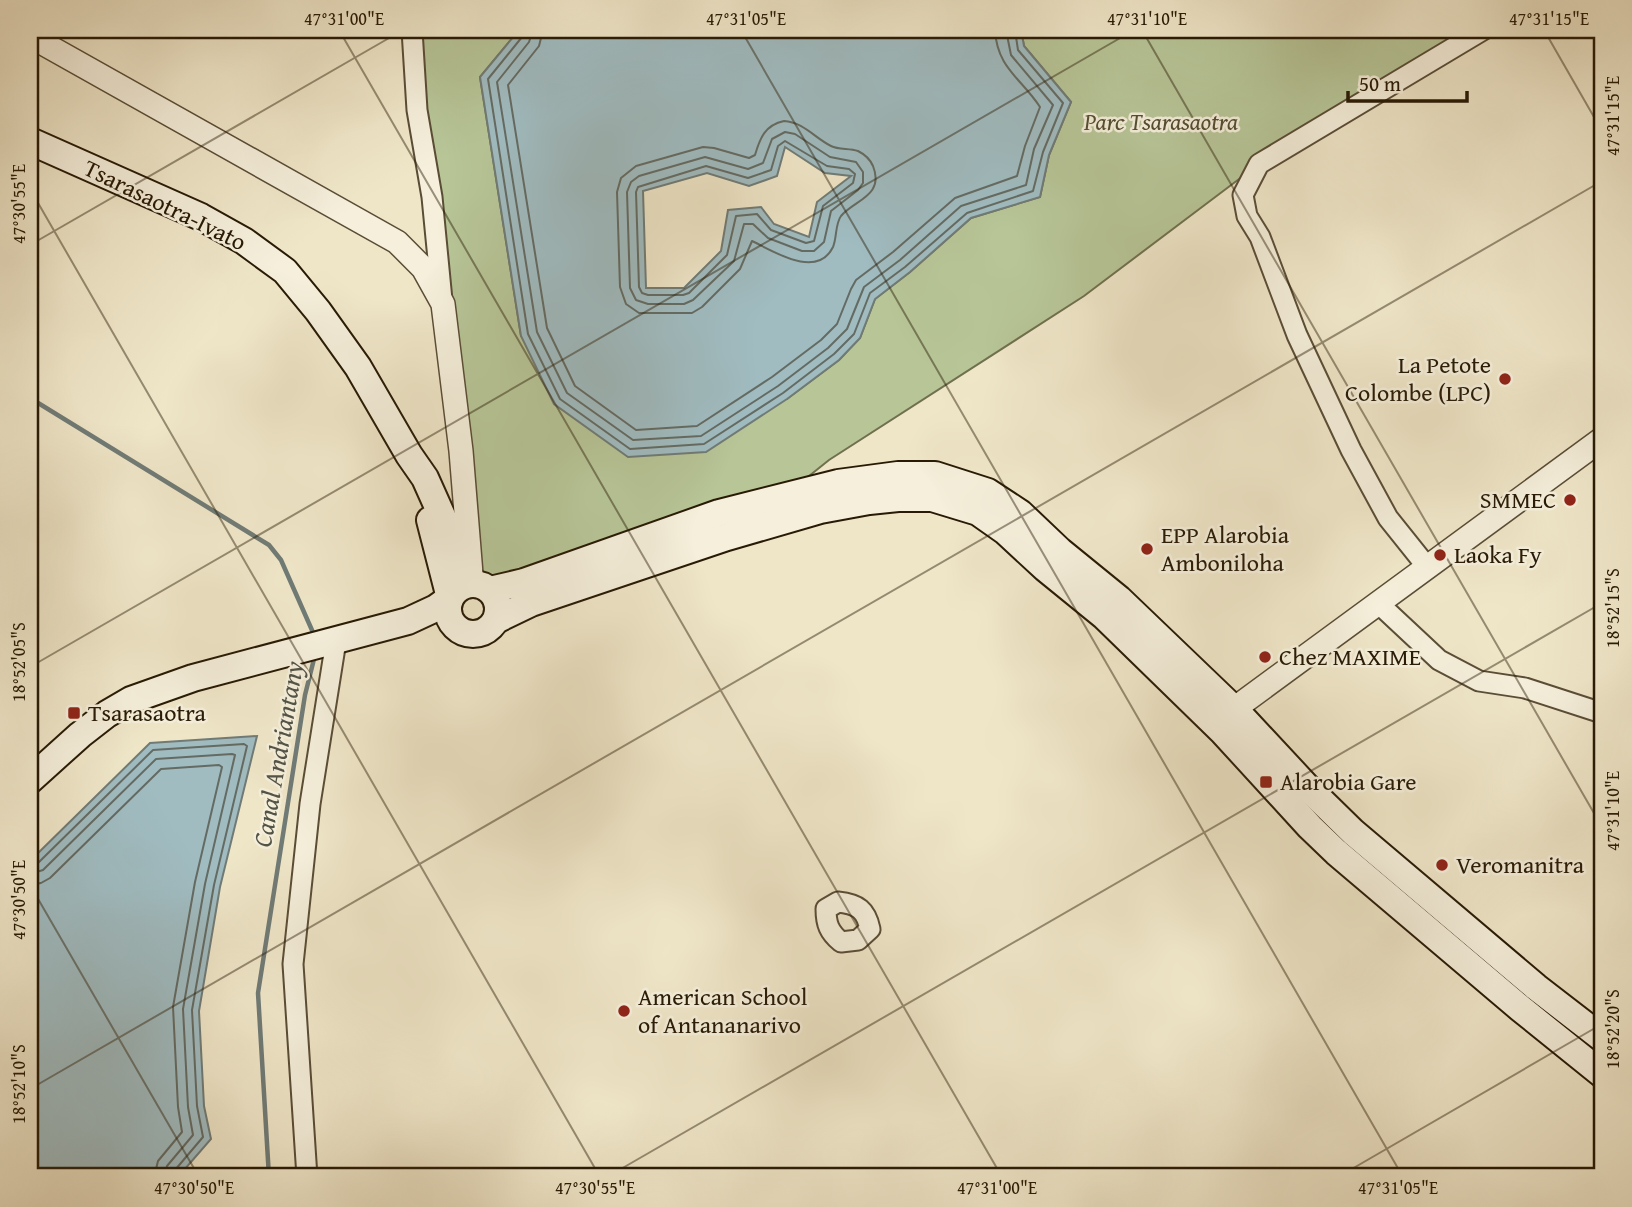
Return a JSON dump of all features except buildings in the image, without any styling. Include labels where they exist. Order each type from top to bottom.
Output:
[{"type":"main road","name":"Tsarasaotra-Ivato","points":[[30,141],[201,217],[244,241],[285,271],[358,367],[409,455]]},
{"type":"main road","points":[[409,455],[425,478],[481,587],[498,604],[496,620]]},
{"type":"main road","points":[[409,455],[432,524],[450,598],[448,613],[455,627]]},
{"type":"main road","points":[[30,780],[80,735],[131,700],[193,678],[408,621],[436,608],[459,587],[524,582],[719,513],[848,481],[898,475],[935,475],[988,492],[1020,513],[1060,551],[1119,599],[1224,721],[1310,827],[1520,1008],[1602,1074]]},
{"type":"main road","points":[[408,621],[455,627],[469,634],[477,634],[496,620],[531,603],[714,541],[820,510],[869,501],[932,498],[978,512],[1006,531],[1045,568],[1224,721],[1306,786],[1353,832],[1513,968],[1602,1038]]},
{"type":"street","points":[[412,30],[417,110],[432,197],[464,489],[481,587]]},
{"type":"street","points":[[1427,568],[1388,518],[1351,450],[1297,335],[1260,237],[1247,216],[1243,195],[1259,164],[1483,30]]},
{"type":"street","points":[[30,37],[397,242],[423,268],[443,304]]},
{"type":"street","points":[[1224,721],[1378,603],[1602,439]]},
{"type":"street","points":[[434,495],[464,489]]},
{"type":"street","points":[[1378,603],[1439,660],[1479,681],[1525,688],[1602,713]]},
{"type":"street","points":[[307,1177],[293,964],[310,804],[336,641]]},
{"type":"green space","name":"Parc Tsarasaotra","points":[[412,30],[519,30],[480,77],[521,336],[787,399],[839,360],[860,338],[875,299],[971,218],[1040,197],[1049,155],[1071,102],[1024,46],[1021,30],[1482,30],[1259,164],[1084,296],[829,460],[789,492],[491,579],[480,577]]},
{"type":"water","points":[[519,30],[1021,30],[1024,46],[1071,102],[1049,155],[1040,197],[971,218],[875,299],[860,338],[839,360],[787,399],[706,452],[628,457],[554,404],[521,336],[480,77]],"holes":[[[785,147],[825,173],[851,176],[817,202],[809,237],[774,224],[761,207],[728,210],[721,251],[684,288],[646,288],[643,191],[707,173],[749,186],[777,176]]]},
{"type":"water","points":[[257,736],[220,887],[199,1011],[204,1106],[211,1139],[178,1177],[30,1177],[30,861],[150,743]]},
{"type":"waterway","name":"Canal Andriantany","points":[[30,398],[269,545],[281,560],[315,637]]},
{"type":"waterway","name":"Canal Andriantany","points":[[269,1177],[258,993],[305,695],[315,655]]},
{"type":"place","name":"La Petote Colombe (LPC)","points":[[1505,379]]},
{"type":"place","name":"SMMEC","points":[[1570,500]]},
{"type":"place","name":"EPP Alarobia Amboniloha","points":[[1147,549]]},
{"type":"place","name":"Laoka Fy","points":[[1440,555]]},
{"type":"place","name":"Chez MAXIME","points":[[1265,657]]},
{"type":"place","name":"Tsarasaotra","points":[[74,713]]},
{"type":"place","name":"Alarobia Gare","points":[[1266,782]]},
{"type":"place","name":"Veromanitra","points":[[1442,865]]},
{"type":"place","name":"American School of Antananarivo","points":[[624,1011]]}]
